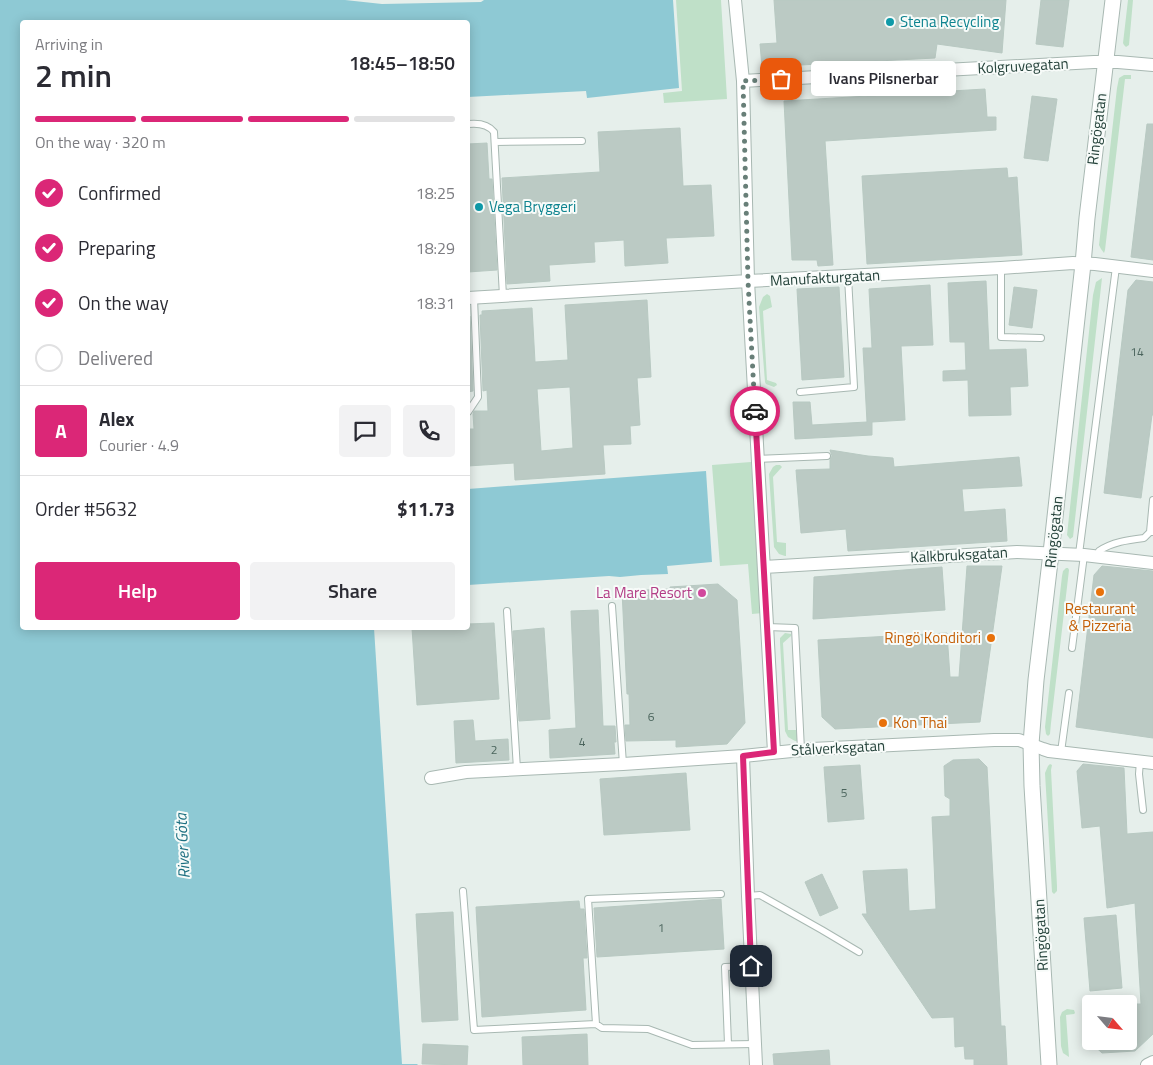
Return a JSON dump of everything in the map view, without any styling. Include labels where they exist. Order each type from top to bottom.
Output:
[{"type":"street","points":[[735,0],[743,81],[748,281],[774,752]]},
{"type":"street","name":"Ringögatan","points":[[1049,1065],[1031,744],[1036,680],[1113,0]]},
{"type":"street","name":"Kolgruvegatan","points":[[743,81],[1106,62],[1153,65]]},
{"type":"street","name":"Manufakturgatan","points":[[471,298],[1073,263],[1153,271]]},
{"type":"street","name":"Kalkbruksgatan","points":[[764,567],[1016,552],[1098,556],[1153,564]]},
{"type":"street","name":"Stålverksgatan","points":[[431,778],[466,772],[624,764],[801,750],[994,740],[1019,740],[1043,750],[1147,762]]},
{"type":"street","points":[[743,756],[756,1065]]},
{"type":"street","points":[[1147,1065],[1153,1062]]},
{"type":"lane","points":[[470,124],[477,124],[492,129],[494,132],[503,296]]},
{"type":"lane","points":[[495,142],[582,140]]},
{"type":"lane","points":[[1072,648],[1081,555],[1116,267]]},
{"type":"lane","points":[[1001,268],[1001,337],[1041,338]]},
{"type":"lane","points":[[800,392],[854,388],[848,276]]},
{"type":"lane","points":[[470,409],[478,397],[471,298]]},
{"type":"lane","points":[[758,459],[827,456]]},
{"type":"lane","points":[[1098,556],[1099,551],[1107,546],[1123,541],[1144,538],[1151,532],[1153,500]]},
{"type":"lane","points":[[612,606],[624,764]]},
{"type":"lane","points":[[507,611],[517,769]]},
{"type":"lane","points":[[767,627],[795,628],[801,750]]},
{"type":"lane","points":[[1061,752],[1069,693]]},
{"type":"lane","points":[[1143,810],[1139,774],[1147,762]]},
{"type":"lane","points":[[463,891],[474,1030],[596,1024],[602,1028],[648,1029],[692,1044],[754,1044]]},
{"type":"lane","points":[[596,1024],[588,899],[722,894]]},
{"type":"lane","points":[[748,896],[760,895],[859,952]]},
{"type":"lane","points":[[728,1044],[725,967],[751,966]]},
{"type":"green space","points":[[676,0],[721,0],[727,99],[664,103],[663,93],[682,91]]},
{"type":"green space","points":[[1128,0],[1133,0],[1129,45],[1126,47],[1123,43]]},
{"type":"green space","points":[[1124,75],[1131,75],[1131,79],[1125,79],[1104,253],[1099,245],[1117,88],[1119,78]]},
{"type":"green space","points":[[1102,278],[1073,537],[1070,539],[1067,535],[1093,295],[1096,282]]},
{"type":"green space","points":[[767,294],[770,296],[772,307],[763,311],[767,380],[776,383],[777,385],[774,387],[765,382],[759,307],[763,297]]},
{"type":"green space","points":[[751,462],[763,613],[752,614],[748,564],[720,566],[712,465]]},
{"type":"green space","points":[[776,465],[782,467],[773,477],[777,542],[786,543],[786,556],[779,554],[774,547],[769,474]]},
{"type":"green space","points":[[1066,568],[1069,570],[1050,734],[1048,736],[1045,727],[1062,576]]},
{"type":"green space","points":[[785,633],[791,634],[783,643],[788,730],[796,730],[797,741],[788,737],[785,731],[780,638]]},
{"type":"green space","points":[[1050,764],[1052,765],[1057,886],[1057,891],[1054,894],[1052,892],[1045,773]]},
{"type":"green space","points":[[1067,1009],[1074,1010],[1075,1013],[1066,1015],[1069,1057],[1063,1053],[1061,1046],[1060,1017],[1062,1012]]},
{"type":"water","name":"River Göta","points":[[0,0],[345,0],[382,4],[481,2],[484,0],[673,0],[679,88],[587,98],[586,91],[470,97],[470,20],[20,20],[20,630],[374,630],[402,1064],[418,1065],[0,1065]]},
{"type":"water","points":[[706,471],[712,562],[667,566],[668,574],[470,585],[470,489]]},
{"type":"building","name":"Stena Recycling","points":[[774,0],[1006,0],[1002,53],[937,44],[935,58],[762,67],[760,44],[777,43]]},
{"type":"building","points":[[1041,0],[1069,0],[1063,47],[1036,44]]},
{"type":"building","points":[[985,89],[987,117],[996,117],[996,130],[825,141],[833,265],[818,266],[817,260],[792,260],[784,101]]},
{"type":"building","points":[[1032,96],[1057,99],[1048,161],[1024,158]]},
{"type":"building","points":[[1147,124],[1153,124],[1153,260],[1131,257]]},
{"type":"building","points":[[680,128],[683,186],[711,185],[714,236],[666,238],[668,263],[625,266],[624,240],[594,242],[595,262],[549,265],[550,281],[507,284],[502,178],[600,172],[598,132]]},
{"type":"building","name":"Vega Bryggeri","points":[[487,143],[489,179],[492,179],[497,270],[470,272],[470,144]]},
{"type":"building","points":[[1007,168],[1008,178],[1017,177],[1022,255],[867,264],[862,176]]},
{"type":"building","points":[[1136,280],[1153,282],[1153,415],[1141,498],[1104,493],[1128,290]]},
{"type":"building","points":[[986,281],[989,350],[1026,349],[1028,386],[1010,387],[1011,415],[969,416],[968,380],[943,381],[943,371],[966,370],[965,342],[950,342],[948,283]]},
{"type":"building","points":[[930,285],[933,345],[901,346],[905,420],[872,422],[872,435],[795,439],[793,402],[810,402],[812,425],[867,422],[863,348],[872,348],[869,289]]},
{"type":"building","points":[[839,287],[844,377],[802,380],[797,289]]},
{"type":"building","points":[[1014,287],[1037,290],[1032,328],[1009,325]]},
{"type":"building","points":[[647,300],[651,377],[637,378],[640,425],[630,426],[631,444],[603,445],[605,474],[515,480],[514,463],[470,466],[470,429],[474,429],[473,414],[474,411],[488,411],[487,390],[483,391],[480,315],[482,315],[482,311],[532,308],[535,362],[568,360],[565,305]],"holes":[[[570,387],[573,448],[541,451],[537,389]]]},
{"type":"building","points":[[470,316],[473,391],[470,392]]},
{"type":"building","points":[[830,450],[893,458],[894,467],[1019,457],[1022,486],[962,489],[964,512],[1005,509],[1007,541],[848,551],[846,529],[801,533],[796,470],[830,469],[832,456]]},
{"type":"building","points":[[967,566],[1002,566],[980,722],[835,729],[822,717],[818,640],[947,633],[950,677],[959,677]]},
{"type":"building","points":[[1102,566],[1153,571],[1153,738],[1076,727],[1094,575]]},
{"type":"building","points":[[942,567],[945,610],[813,619],[814,577]]},
{"type":"building","points":[[718,584],[737,600],[745,723],[727,744],[676,747],[676,740],[626,741],[625,725],[630,725],[622,591]]},
{"type":"building","points":[[598,610],[603,726],[615,726],[615,754],[550,758],[549,730],[576,728],[571,611]]},
{"type":"building","points":[[494,623],[499,699],[417,705],[412,630],[470,630],[470,624]]},
{"type":"building","points":[[544,628],[550,719],[519,721],[513,631]]},
{"type":"building","points":[[473,720],[475,741],[508,739],[509,760],[456,763],[454,721]]},
{"type":"building","points":[[979,759],[987,767],[1001,1026],[1005,1026],[1007,1065],[974,1065],[974,1059],[965,1059],[964,1046],[955,1047],[954,1017],[932,1018],[862,914],[867,914],[863,871],[907,869],[909,911],[936,909],[932,817],[950,816],[950,799],[945,796],[944,766],[953,760]]},
{"type":"building","points":[[1083,764],[1124,768],[1127,834],[1153,832],[1153,1034],[1138,1048],[1138,1004],[1141,1004],[1135,903],[1107,908],[1100,826],[1082,828],[1077,771]]},
{"type":"building","points":[[860,765],[864,819],[828,822],[824,767]]},
{"type":"building","points":[[686,773],[690,830],[604,835],[600,779]]},
{"type":"building","points":[[822,874],[838,908],[820,916],[805,882]]},
{"type":"building","points":[[721,899],[724,949],[597,957],[594,908]]},
{"type":"building","points":[[579,901],[580,909],[584,909],[587,958],[583,958],[586,1010],[482,1017],[476,907]]},
{"type":"building","points":[[453,912],[458,1020],[422,1022],[416,914]]},
{"type":"building","points":[[1116,915],[1122,988],[1090,991],[1084,918]]},
{"type":"building","points":[[587,1034],[588,1065],[523,1065],[522,1037]]},
{"type":"building","points":[[423,1044],[468,1046],[467,1065],[422,1064]]},
{"type":"building","points":[[829,1050],[830,1065],[774,1065],[773,1054]]},
{"type":"building","points":[[1099,1050],[1136,1050],[1135,1051],[1102,1053]]},
{"type":"way so far","points":[[755,411],[748,281],[743,81],[781,79]]},
{"type":"place","name":"Stena Recycling","points":[[890,22]]},
{"type":"place","name":"Ivans Pilsnerbar","points":[[781,79]]},
{"type":"place","name":"Vega Bryggeri","points":[[479,207]]},
{"type":"place","name":"Restaurant & Pizzeria","points":[[1100,592]]},
{"type":"place","name":"La Mare Resort","points":[[702,593]]},
{"type":"place","name":"Ringö Konditori","points":[[991,638]]},
{"type":"place","name":"Kon Thai","points":[[883,723]]},
{"type":"route","points":[[751,966],[743,756],[774,752],[755,411]]}]
